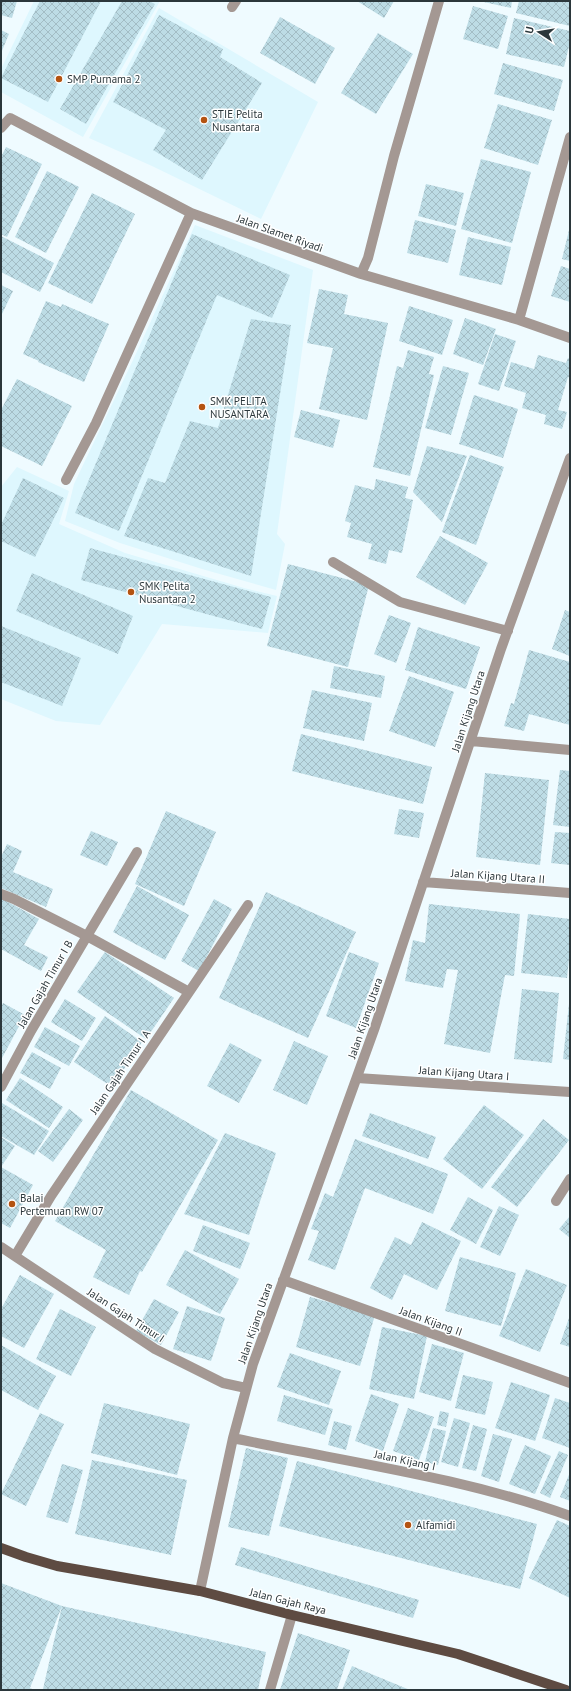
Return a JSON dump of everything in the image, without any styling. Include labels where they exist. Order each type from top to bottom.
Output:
[{"type":"main road","name":"Jalan Gajah Raya","points":[[1,1548],[57,1566],[200,1591],[292,1615],[458,1654],[566,1690]]},
{"type":"street","points":[[361,274],[368,258],[394,156],[439,1]]},
{"type":"street","name":"Jalan Slamet Riyadi","points":[[1,128],[10,118],[191,213],[361,274],[519,320],[570,338]]},
{"type":"street","points":[[519,320],[570,137]]},
{"type":"street","points":[[66,480],[96,423],[191,213]]},
{"type":"street","name":"Jalan Kijang Utara","points":[[200,1591],[233,1438],[253,1364],[357,1078],[508,631],[570,458]]},
{"type":"street","points":[[333,562],[400,602],[508,631]]},
{"type":"street","points":[[471,741],[570,750]]},
{"type":"street","points":[[137,852],[87,936],[189,992]]},
{"type":"street","name":"Jalan Kijang Utara II","points":[[423,882],[570,893]]},
{"type":"street","name":"Jalan Gajah Timur I B","points":[[1,894],[14,899],[87,936],[31,1031],[1,1088]]},
{"type":"street","name":"Jalan Gajah Timur I A","points":[[15,1256],[50,1196],[248,904]]},
{"type":"street","name":"Jalan Kijang Utara I","points":[[357,1078],[570,1092]]},
{"type":"street","points":[[556,1201],[570,1179]]},
{"type":"street","name":"Jalan Gajah Timur I","points":[[1,1247],[155,1349],[223,1383],[246,1388]]},
{"type":"street","name":"Jalan Kijang II","points":[[283,1280],[570,1384]]},
{"type":"street","name":"Jalan Kijang I","points":[[233,1438],[464,1485],[570,1516]]},
{"type":"street","points":[[270,1690],[292,1615]]},
{"type":"shaded area","name":"SMP Purnama 2","points":[[34,1],[160,1],[83,137],[1,92],[1,69]]},
{"type":"shaded area","name":"STIE Pelita Nusantara","points":[[159,8],[318,102],[261,219],[152,166],[89,138]]},
{"type":"shaded area","name":"SMK PELITA NUSANTARA","points":[[195,225],[313,270],[277,534],[285,544],[276,590],[202,569],[120,543],[65,521],[74,484]]},
{"type":"shaded area","name":"SMK Pelita Nusantara 2","points":[[17,467],[69,491],[59,524],[125,553],[244,588],[277,596],[268,633],[162,624],[100,725],[56,721],[1,699],[1,487]]},
{"type":"building","points":[[1,1],[17,1],[12,18],[1,15]]},
{"type":"building","points":[[40,1],[101,1],[48,102],[1,78]]},
{"type":"building","points":[[122,1],[149,1],[155,4],[86,124],[60,109]]},
{"type":"building","points":[[357,1],[394,1],[384,18]]},
{"type":"building","points":[[479,1],[512,1],[511,8]]},
{"type":"building","points":[[519,1],[570,1],[570,26],[516,13]]},
{"type":"building","points":[[473,6],[508,16],[498,49],[463,39]]},
{"type":"building","points":[[159,15],[223,49],[220,57],[262,83],[202,180],[153,150],[166,130],[113,102]]},
{"type":"building","points":[[280,17],[335,48],[315,84],[260,53]]},
{"type":"building","points":[[514,18],[570,31],[570,42],[564,67],[506,54]]},
{"type":"building","points":[[1,30],[9,34],[1,53]]},
{"type":"building","points":[[378,33],[413,54],[376,114],[341,93]]},
{"type":"building","points":[[503,63],[563,80],[554,111],[494,94]]},
{"type":"building","points":[[498,104],[552,120],[538,165],[484,148]]},
{"type":"building","points":[[6,147],[42,164],[7,237],[1,234],[1,157]]},
{"type":"building","points":[[481,159],[531,172],[512,243],[461,229]]},
{"type":"building","points":[[47,171],[79,187],[46,253],[15,237]]},
{"type":"building","points":[[426,184],[464,193],[456,226],[418,216]]},
{"type":"building","points":[[92,193],[135,214],[92,304],[48,283]]},
{"type":"building","points":[[415,220],[456,230],[448,263],[407,253]]},
{"type":"building","points":[[570,230],[570,261],[562,259]]},
{"type":"building","points":[[192,234],[290,275],[272,318],[217,295],[119,531],[75,513]]},
{"type":"building","points":[[1,236],[54,263],[40,292],[1,272]]},
{"type":"building","points":[[468,237],[511,247],[502,285],[459,275]]},
{"type":"building","points":[[561,266],[570,269],[570,302],[551,296]]},
{"type":"building","points":[[1,285],[13,291],[1,316]]},
{"type":"building","points":[[319,289],[348,295],[344,314],[388,323],[367,420],[319,409],[333,348],[307,343]]},
{"type":"building","points":[[46,301],[61,307],[62,304],[109,324],[84,382],[23,354]]},
{"type":"building","points":[[409,306],[453,320],[442,355],[399,341]]},
{"type":"building","points":[[465,318],[496,329],[483,365],[453,354]]},
{"type":"building","points":[[251,319],[291,325],[251,576],[124,536],[148,478],[165,483],[190,421],[218,428]]},
{"type":"building","points":[[495,334],[516,341],[499,391],[478,384]]},
{"type":"building","points":[[408,350],[434,357],[429,374],[434,375],[410,476],[373,467],[397,366],[403,368]]},
{"type":"building","points":[[538,355],[566,363],[568,358],[570,359],[570,378],[568,377],[558,410],[567,412],[562,429],[544,424],[546,415],[522,408],[526,393],[504,386],[511,362],[534,369]]},
{"type":"building","points":[[443,366],[469,373],[451,435],[425,428]]},
{"type":"building","points":[[17,379],[72,406],[42,466],[1,446],[1,410]]},
{"type":"building","points":[[474,395],[518,409],[503,458],[459,444]]},
{"type":"building","points":[[301,410],[340,420],[333,448],[294,437]]},
{"type":"building","points":[[427,446],[467,456],[442,522],[413,492]]},
{"type":"building","points":[[470,455],[504,467],[476,545],[442,532]]},
{"type":"building","points":[[23,478],[64,498],[35,557],[1,541],[1,525]]},
{"type":"building","points":[[376,479],[408,487],[405,498],[413,500],[402,553],[389,550],[386,564],[368,559],[372,544],[347,537],[351,523],[345,521],[355,485],[374,490]]},
{"type":"building","points":[[440,536],[488,563],[465,605],[416,577]]},
{"type":"building","points":[[90,548],[271,597],[262,629],[81,580]]},
{"type":"building","points":[[288,564],[369,585],[348,667],[267,646]]},
{"type":"building","points":[[32,573],[133,616],[118,654],[16,611]]},
{"type":"building","points":[[565,610],[570,612],[570,656],[552,649]]},
{"type":"building","points":[[389,615],[411,623],[396,663],[374,654]]},
{"type":"building","points":[[1,626],[81,658],[62,706],[1,682]]},
{"type":"building","points":[[418,627],[480,647],[466,689],[405,670]]},
{"type":"building","points":[[529,650],[570,662],[570,725],[529,714],[524,731],[504,726],[511,703],[514,704]]},
{"type":"building","points":[[334,666],[385,676],[381,698],[330,688]]},
{"type":"building","points":[[409,676],[454,692],[435,747],[389,731]]},
{"type":"building","points":[[312,690],[372,703],[364,741],[303,728]]},
{"type":"building","points":[[301,734],[432,767],[423,804],[292,771]]},
{"type":"building","points":[[560,770],[570,771],[570,827],[553,825]]},
{"type":"building","points":[[485,773],[549,780],[540,865],[476,857]]},
{"type":"building","points":[[399,809],[424,813],[419,838],[394,834]]},
{"type":"building","points":[[166,811],[216,832],[184,906],[135,884]]},
{"type":"building","points":[[91,831],[118,842],[107,866],[80,855]]},
{"type":"building","points":[[555,832],[570,833],[570,865],[551,863]]},
{"type":"building","points":[[7,844],[22,851],[13,872],[53,889],[46,907],[1,888],[1,857]]},
{"type":"building","points":[[137,886],[189,915],[165,960],[113,932]]},
{"type":"building","points":[[266,892],[356,932],[308,1038],[219,998]]},
{"type":"building","points":[[1,898],[39,919],[24,945],[48,957],[41,971],[1,949]]},
{"type":"building","points":[[214,899],[232,909],[199,971],[181,961]]},
{"type":"building","points":[[429,904],[520,914],[514,976],[505,975],[490,1053],[444,1044],[458,970],[447,969],[443,988],[405,981],[413,940],[425,943]]},
{"type":"building","points":[[528,914],[570,919],[570,949],[567,978],[521,973]]},
{"type":"building","points":[[105,952],[174,998],[146,1039],[77,992]]},
{"type":"building","points":[[349,952],[379,963],[356,1028],[326,1016]]},
{"type":"building","points":[[522,989],[559,993],[552,1063],[514,1059]]},
{"type":"building","points":[[65,999],[96,1018],[82,1041],[51,1022]]},
{"type":"building","points":[[3,1003],[25,1015],[1,1060],[1,1007]]},
{"type":"building","points":[[570,1004],[570,1060],[563,1059]]},
{"type":"building","points":[[105,1016],[142,1042],[112,1087],[74,1062]]},
{"type":"building","points":[[45,1027],[80,1046],[69,1066],[34,1047]]},
{"type":"building","points":[[294,1041],[328,1056],[307,1105],[273,1090]]},
{"type":"building","points":[[230,1043],[262,1060],[239,1103],[207,1086]]},
{"type":"building","points":[[32,1052],[61,1068],[50,1089],[20,1073]]},
{"type":"building","points":[[20,1078],[63,1107],[49,1128],[6,1100]]},
{"type":"building","points":[[131,1090],[218,1140],[142,1272],[140,1271],[129,1295],[93,1277],[106,1250],[55,1221]]},
{"type":"building","points":[[2,1103],[49,1131],[34,1155],[1,1136]]},
{"type":"building","points":[[484,1105],[524,1135],[482,1189],[443,1159]]},
{"type":"building","points":[[69,1109],[83,1120],[53,1162],[38,1151]]},
{"type":"building","points":[[370,1113],[436,1137],[428,1159],[362,1136]]},
{"type":"building","points":[[543,1119],[569,1140],[517,1207],[491,1187]]},
{"type":"building","points":[[225,1133],[276,1153],[249,1235],[184,1214]]},
{"type":"building","points":[[1,1137],[15,1146],[1,1167]]},
{"type":"building","points":[[355,1139],[448,1174],[433,1214],[365,1188],[335,1270],[308,1260],[319,1231],[311,1229],[325,1193],[333,1197]]},
{"type":"building","name":"Balai Pertemuan RW 07","points":[[1,1167],[33,1185],[10,1228],[1,1223]]},
{"type":"building","points":[[468,1197],[493,1210],[476,1244],[450,1230]]},
{"type":"building","points":[[499,1206],[519,1215],[500,1256],[480,1247]]},
{"type":"building","points":[[570,1216],[570,1238],[559,1229]]},
{"type":"building","points":[[422,1222],[461,1241],[437,1290],[404,1274],[392,1300],[370,1288],[395,1237],[411,1245]]},
{"type":"building","points":[[203,1225],[250,1243],[240,1269],[193,1251]]},
{"type":"building","points":[[185,1250],[239,1279],[220,1314],[166,1285]]},
{"type":"building","points":[[460,1257],[516,1273],[501,1326],[445,1311]]},
{"type":"building","points":[[526,1269],[567,1285],[540,1352],[499,1336]]},
{"type":"building","points":[[20,1275],[54,1294],[24,1348],[1,1336],[1,1309]]},
{"type":"building","points":[[310,1297],[375,1315],[360,1366],[296,1347]]},
{"type":"building","points":[[154,1299],[179,1312],[161,1345],[136,1331]]},
{"type":"building","points":[[187,1306],[225,1318],[211,1361],[173,1349]]},
{"type":"building","points":[[60,1309],[96,1327],[71,1376],[36,1359]]},
{"type":"building","points":[[570,1315],[570,1347],[560,1344]]},
{"type":"building","points":[[382,1327],[427,1336],[414,1399],[369,1389]]},
{"type":"building","points":[[432,1344],[464,1353],[451,1401],[419,1392]]},
{"type":"building","points":[[1,1345],[56,1376],[38,1410],[1,1390]]},
{"type":"building","points":[[290,1353],[341,1371],[329,1405],[277,1387]]},
{"type":"building","points":[[463,1375],[493,1382],[485,1415],[455,1408]]},
{"type":"building","points":[[511,1382],[550,1395],[535,1441],[495,1428]]},
{"type":"building","points":[[371,1394],[399,1404],[383,1451],[355,1441]]},
{"type":"building","points":[[284,1395],[333,1409],[325,1435],[277,1421]]},
{"type":"building","points":[[555,1398],[570,1403],[570,1448],[542,1438]]},
{"type":"building","points":[[104,1403],[190,1424],[177,1475],[91,1453]]},
{"type":"building","points":[[408,1408],[434,1417],[419,1460],[393,1451]]},
{"type":"building","points":[[440,1411],[449,1413],[446,1427],[437,1425]]},
{"type":"building","points":[[40,1413],[64,1424],[26,1506],[1,1494]]},
{"type":"building","points":[[454,1418],[470,1423],[458,1467],[441,1462]]},
{"type":"building","points":[[334,1421],[352,1426],[346,1450],[328,1445]]},
{"type":"building","points":[[473,1425],[487,1429],[476,1471],[462,1468]]},
{"type":"building","points":[[433,1428],[446,1431],[438,1465],[425,1462]]},
{"type":"building","points":[[493,1434],[512,1439],[499,1482],[481,1476]]},
{"type":"building","points":[[525,1445],[551,1456],[535,1494],[509,1484]]},
{"type":"building","points":[[246,1448],[288,1458],[269,1536],[228,1527]]},
{"type":"building","points":[[559,1451],[568,1455],[550,1498],[540,1493]]},
{"type":"building","points":[[92,1460],[187,1480],[171,1555],[75,1534]]},
{"type":"building","name":"Alfamidi","points":[[297,1461],[537,1524],[520,1589],[279,1526]]},
{"type":"building","points":[[62,1464],[83,1470],[68,1523],[46,1517]]},
{"type":"building","points":[[570,1472],[570,1501],[560,1497]]},
{"type":"building","points":[[557,1520],[570,1526],[570,1598],[529,1578]]},
{"type":"building","points":[[241,1547],[419,1600],[413,1618],[235,1565]]},
{"type":"building","points":[[1,1583],[62,1606],[30,1688],[34,1690],[1,1690]]},
{"type":"building","points":[[62,1606],[266,1652],[258,1690],[43,1689]]},
{"type":"building","points":[[298,1633],[350,1650],[337,1690],[280,1690]]},
{"type":"building","points":[[352,1666],[410,1690],[342,1690]]},
{"type":"place","name":"SMP Purnama 2","points":[[59,79]]},
{"type":"place","name":"STIE Pelita Nusantara","points":[[204,120]]},
{"type":"place","name":"SMK PELITA NUSANTARA","points":[[202,407]]},
{"type":"place","name":"SMK Pelita Nusantara 2","points":[[131,592]]},
{"type":"place","name":"Balai Pertemuan RW 07","points":[[12,1204]]},
{"type":"place","name":"Alfamidi","points":[[408,1525]]}]
